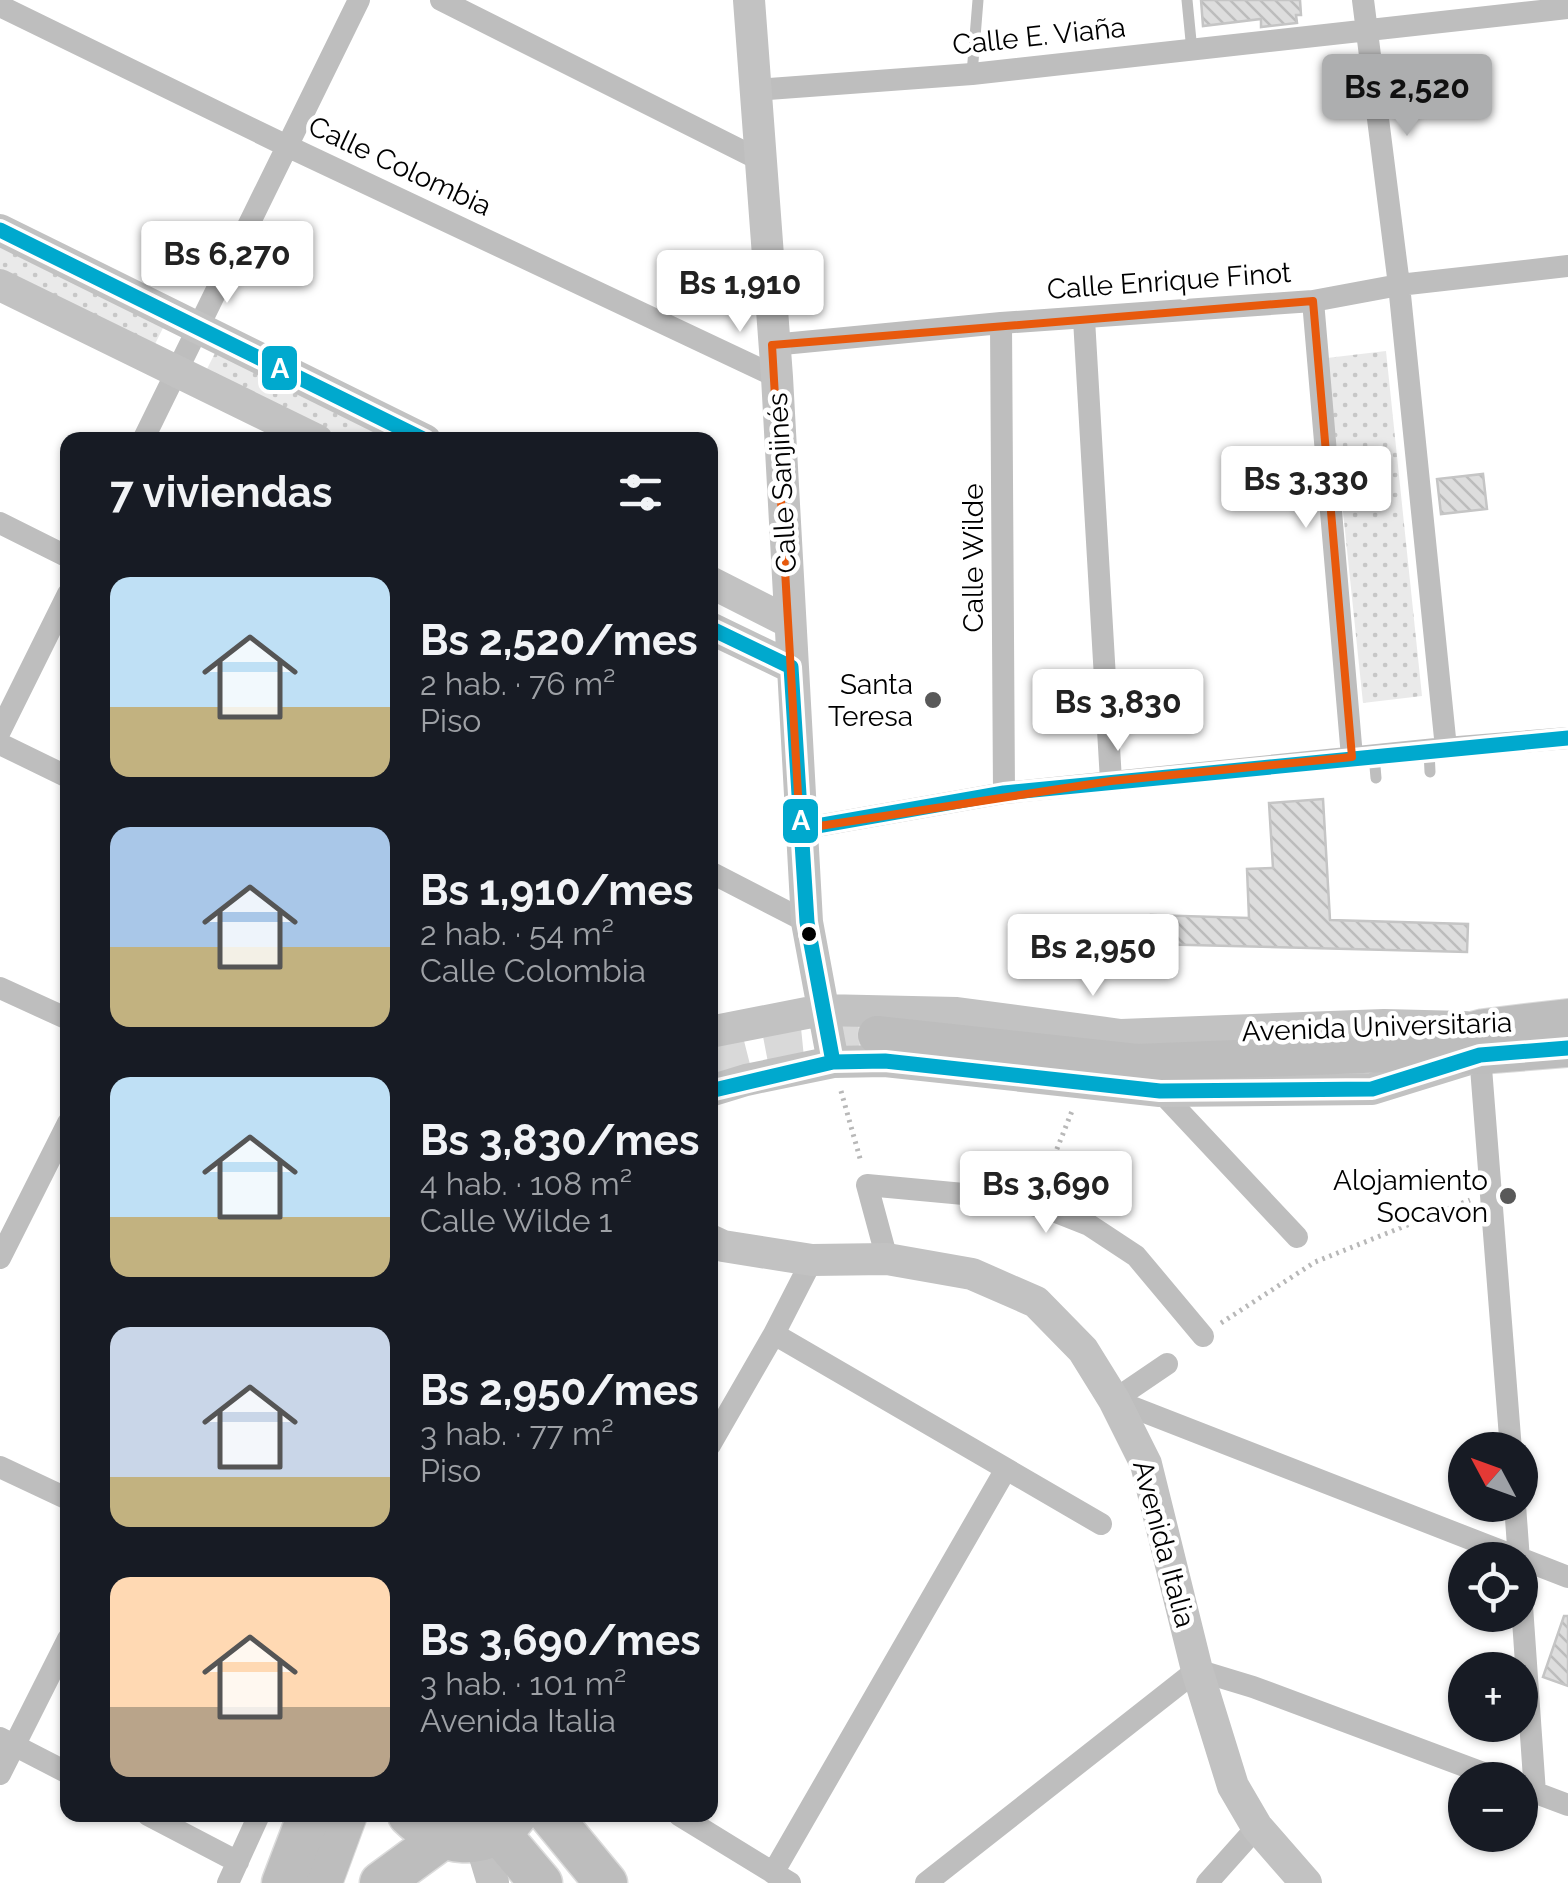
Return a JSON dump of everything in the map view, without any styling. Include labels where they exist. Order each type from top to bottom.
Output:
[{"type":"highway","points":[[284,1883],[306,1822]]},
{"type":"highway","points":[[556,1822],[606,1883]]},
{"type":"highway","points":[[381,1883],[469,1828],[541,1883]]},
{"type":"main road","name":"Calle Sanjinés","points":[[749,0],[806,922],[833,1062]]},
{"type":"main road","points":[[0,230],[409,432]]},
{"type":"main road","points":[[0,285],[300,432]]},
{"type":"main road","points":[[718,586],[789,622]]},
{"type":"main road","points":[[718,632],[792,667]]},
{"type":"main road","name":"Avenida Universitaria","points":[[718,1030],[822,1010],[957,1013],[1122,1035],[1384,1025],[1482,1041],[1568,1048]]},
{"type":"main road","name":"Avenida Universitaria","points":[[718,1089],[833,1062],[885,1061],[1160,1091],[1372,1089],[1482,1041],[1568,1018]]},
{"type":"main road","points":[[877,1036],[1136,1063],[1387,1053],[1482,1041]]},
{"type":"main road","name":"Avenida Italia","points":[[718,1244],[812,1260],[887,1259],[972,1274],[1036,1302],[1083,1350],[1146,1464],[1197,1670],[1234,1786],[1258,1827],[1306,1883]]},
{"type":"main road","points":[[323,1883],[345,1822]]},
{"type":"main road","points":[[469,1828],[493,1883]]},
{"type":"street","points":[[147,432],[358,0]]},
{"type":"street","points":[[441,0],[760,160]]},
{"type":"street","points":[[1363,0],[1400,284],[1435,756]]},
{"type":"street","name":"Calle Colombia","points":[[0,6],[287,146],[774,361]]},
{"type":"street","name":"Calle E. Viaña","points":[[754,90],[972,74],[1367,32],[1518,6],[1568,8]]},
{"type":"street","name":"Calle Enrique Finot","points":[[774,361],[1001,323],[1313,301],[1400,284],[1568,266]]},
{"type":"street","points":[[1313,301],[1367,763]]},
{"type":"street","points":[[1084,319],[1111,781]]},
{"type":"street","name":"Calle Wilde","points":[[1001,323],[1004,793]]},
{"type":"street","points":[[0,523],[60,553]]},
{"type":"street","points":[[0,731],[60,610]]},
{"type":"street","points":[[800,829],[1004,793],[1111,781],[1367,763],[1568,738]]},
{"type":"street","points":[[0,744],[60,773]]},
{"type":"street","points":[[718,876],[806,922]]},
{"type":"street","points":[[0,988],[60,1016]]},
{"type":"street","points":[[1482,1041],[1509,1432]]},
{"type":"street","points":[[1160,1091],[1298,1236]]},
{"type":"street","points":[[0,1258],[60,1139]]},
{"type":"street","points":[[887,1259],[867,1184],[996,1197],[1034,1206],[1089,1226],[1136,1256],[1203,1336]]},
{"type":"street","points":[[718,1431],[812,1260]]},
{"type":"street","points":[[774,1334],[1101,1524]]},
{"type":"street","points":[[1114,1400],[1167,1364]]},
{"type":"street","points":[[1114,1400],[1463,1542]]},
{"type":"street","points":[[0,1467],[60,1495]]},
{"type":"street","points":[[690,1822],[781,1878],[1006,1469]]},
{"type":"street","points":[[1538,1570],[1568,1577]]},
{"type":"street","points":[[1522,1632],[1527,1762]]},
{"type":"street","points":[[0,1774],[8,1742],[60,1653]]},
{"type":"street","points":[[926,1883],[1197,1670],[1254,1686],[1455,1762]]},
{"type":"street","points":[[8,1742],[60,1768]]},
{"type":"street","points":[[1538,1794],[1568,1805]]},
{"type":"street","points":[[158,1822],[233,1873],[256,1822]]},
{"type":"street","points":[[1207,1883],[1258,1827]]},
{"type":"lane","points":[[972,74],[978,0]]},
{"type":"lane","points":[[1187,0],[1192,51]]},
{"type":"path","points":[[833,1062],[867,1184]]},
{"type":"path","points":[[1034,1206],[1082,1085]]},
{"type":"path","points":[[1203,1336],[1314,1262],[1491,1192]]},
{"type":"highlighted area","points":[[1313,301],[1352,757],[1111,781],[800,829],[772,345]]},
{"type":"shaded area","points":[[0,244],[165,324],[155,344],[0,269]]},
{"type":"shaded area","points":[[216,351],[383,432],[332,432],[206,371]]},
{"type":"shaded area","points":[[1386,351],[1422,696],[1363,703],[1327,358]]},
{"type":"building","points":[[1201,0],[1300,0],[1301,15],[1296,15],[1297,23],[1261,27],[1261,19],[1203,26]]},
{"type":"building","points":[[1483,474],[1487,509],[1441,514],[1437,479]]},
{"type":"building","points":[[1323,799],[1330,920],[1468,924],[1467,952],[1150,944],[1151,915],[1249,918],[1247,869],[1273,868],[1269,803]]},
{"type":"building","points":[[1564,1616],[1568,1616],[1568,1686],[1543,1677]]},
{"type":"tunnel","points":[[718,1058],[771,1044],[877,1035]]},
{"type":"transit line","name":"A","points":[[0,230],[409,432]]},
{"type":"transit line","name":"A","points":[[718,632],[791,667],[807,922],[833,1062]]},
{"type":"transit line","name":"A","points":[[800,829],[1004,793],[1568,738]]},
{"type":"transit line","name":"A","points":[[718,1089],[833,1062],[885,1061],[1160,1091],[1372,1089],[1480,1055],[1568,1048]]},
{"type":"place","name":"Santa Teresa","points":[[933,700]]},
{"type":"place","name":"Alojamiento Socavon","points":[[1508,1196]]}]
